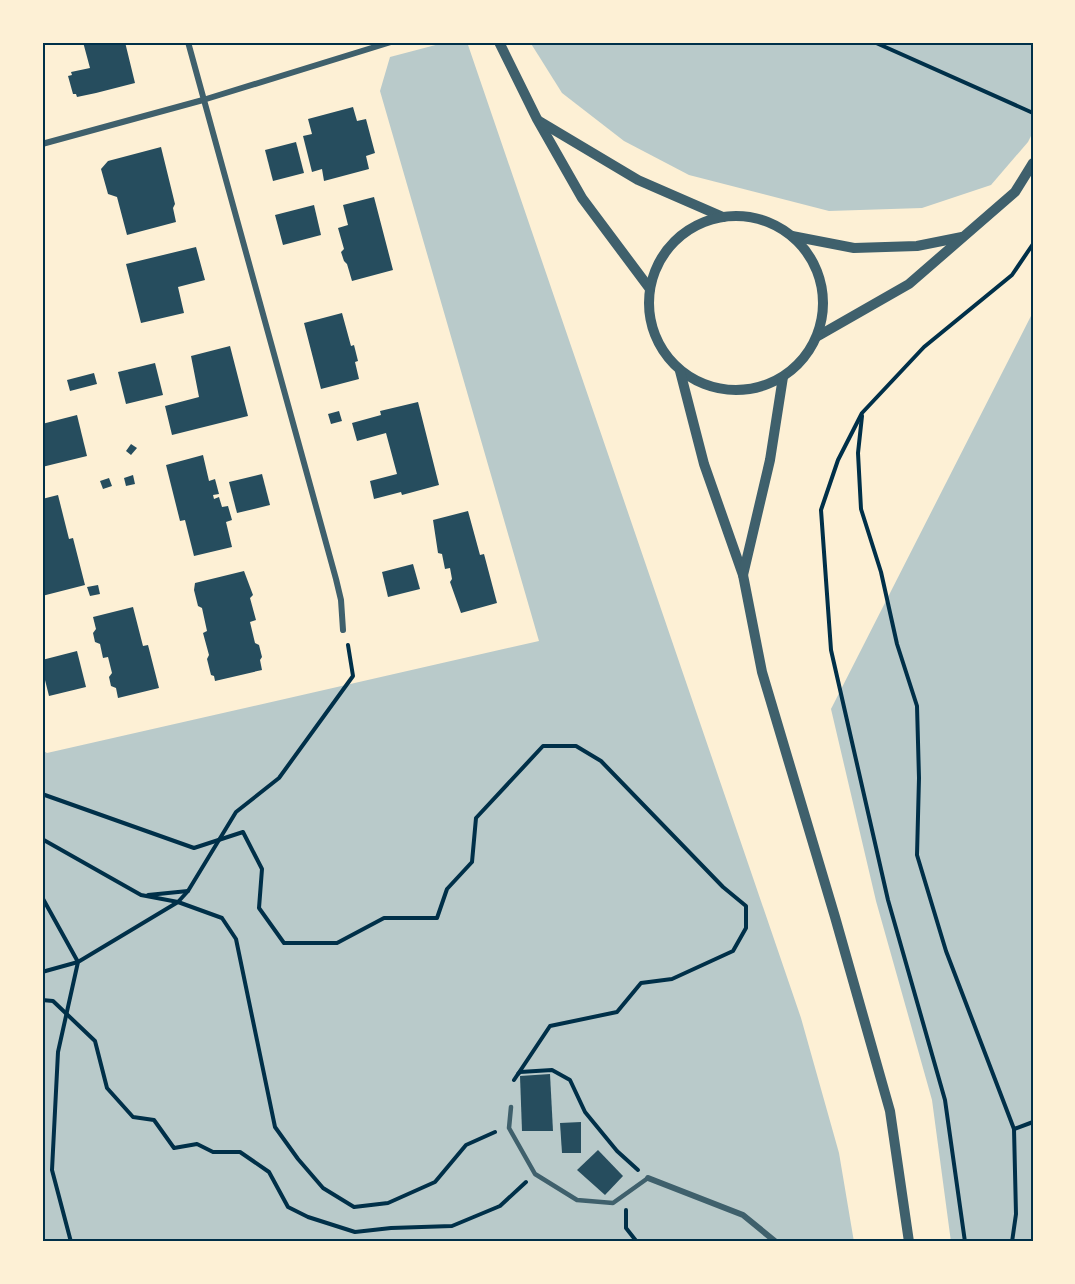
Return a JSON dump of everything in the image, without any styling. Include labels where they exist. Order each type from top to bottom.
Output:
[{"type":"street","points":[[188,42],[339,590],[343,630]]},
{"type":"street","points":[[42,144],[204,100],[391,42]]},
{"type":"street","points":[[499,42],[537,119],[582,198],[650,289]]},
{"type":"street","points":[[537,119],[638,180],[723,217]]},
{"type":"street","points":[[818,336],[909,284],[1015,192],[1033,163]]},
{"type":"street","points":[[742,216],[760,219],[792,236],[815,264],[824,300],[823,318],[818,336],[798,366],[767,386],[731,391],[713,388],[680,371],[668,358],[651,326],[650,289],[663,255],[689,230],[723,217],[742,216]]},
{"type":"street","points":[[792,236],[854,248],[917,246],[963,237]]},
{"type":"street","points":[[680,371],[704,464],[743,575],[762,672],[890,1111],[909,1242]]},
{"type":"street","points":[[743,575],[770,460],[783,377]]},
{"type":"street","points":[[648,1178],[743,1215],[776,1242]]},
{"type":"lane","points":[[511,1107],[509,1128],[535,1174],[578,1200],[613,1203],[648,1178]]},
{"type":"path","points":[[874,42],[1033,114]]},
{"type":"path","points":[[965,1242],[945,1100],[888,900],[831,650],[821,510],[837,460],[862,413],[924,347],[1012,275],[1033,244]]},
{"type":"path","points":[[862,413],[858,453],[861,509],[881,572],[897,644],[917,706],[919,778],[917,855],[946,951],[1014,1129],[1016,1214],[1012,1242]]},
{"type":"path","points":[[42,972],[78,962],[178,902],[188,891],[236,812],[279,778],[353,676],[350,653],[343,630]]},
{"type":"path","points":[[42,794],[194,848],[243,832],[262,869],[259,908],[284,943],[337,943],[384,918],[437,918],[447,889],[472,861],[476,818],[543,746],[576,746],[601,762],[723,887],[746,906],[746,928],[733,951],[672,979],[640,983],[617,1012],[550,1026],[514,1080],[511,1107]]},
{"type":"path","points":[[42,839],[141,895],[178,902],[222,918],[236,939],[275,1127],[323,1188],[354,1207],[388,1203],[435,1182],[466,1145],[488,1134],[509,1128]]},
{"type":"path","points":[[141,895],[188,891]]},
{"type":"path","points":[[42,897],[78,962],[57,1052],[52,1170],[71,1242]]},
{"type":"path","points":[[42,1000],[53,1000],[95,1041],[107,1088],[133,1118],[154,1120],[174,1148],[197,1144],[213,1152],[240,1152],[269,1172],[288,1207],[308,1217],[355,1232],[452,1226],[500,1206],[535,1174]]},
{"type":"path","points":[[514,1080],[520,1072],[552,1070],[570,1080],[585,1112],[617,1150],[648,1178]]},
{"type":"path","points":[[1014,1129],[1033,1122]]},
{"type":"path","points":[[625,1195],[626,1228],[637,1242]]},
{"type":"shaded area","points":[[447,42],[467,42],[801,1018],[839,1153],[854,1242],[42,1242],[42,750],[47,753],[539,641],[380,91],[390,57]]},
{"type":"shaded area","points":[[530,42],[1033,42],[1033,132],[1028,142],[991,185],[922,208],[829,211],[689,175],[624,141],[562,93]]},
{"type":"shaded area","points":[[1033,312],[1033,1242],[951,1242],[932,1100],[876,901],[831,709]]},
{"type":"building","points":[[83,42],[125,42],[135,83],[77,97],[73,94],[68,76],[72,75],[71,72],[90,68]]},
{"type":"building","points":[[353,107],[357,121],[366,119],[375,153],[366,156],[369,169],[324,181],[322,169],[312,172],[303,136],[312,134],[308,119]]},
{"type":"building","points":[[296,142],[304,173],[273,181],[265,150]]},
{"type":"building","points":[[161,147],[175,204],[173,208],[176,222],[127,235],[117,197],[108,194],[101,169],[108,161]]},
{"type":"building","points":[[374,197],[393,270],[352,281],[341,252],[344,249],[338,228],[348,225],[343,205]]},
{"type":"building","points":[[314,205],[321,235],[283,245],[275,215]]},
{"type":"building","points":[[196,247],[205,280],[178,287],[184,313],[141,323],[126,264]]},
{"type":"building","points":[[342,313],[351,346],[354,345],[359,379],[321,389],[304,323]]},
{"type":"building","points":[[230,346],[248,416],[172,435],[165,406],[199,397],[191,356]]},
{"type":"building","points":[[155,363],[163,395],[126,404],[118,372]]},
{"type":"building","points":[[94,373],[97,384],[70,391],[67,380]]},
{"type":"building","points":[[418,402],[439,485],[402,495],[401,492],[374,499],[370,481],[397,474],[386,433],[357,441],[352,423],[381,415],[380,411]]},
{"type":"building","points":[[339,411],[342,421],[331,424],[328,414]]},
{"type":"building","points":[[77,415],[87,456],[42,467],[42,424]]},
{"type":"building","points":[[131,444],[137,448],[131,455],[126,451]]},
{"type":"building","points":[[203,455],[209,481],[215,479],[219,494],[213,495],[214,499],[219,497],[222,507],[228,506],[232,520],[226,522],[232,547],[194,556],[185,520],[180,521],[166,465]]},
{"type":"building","points":[[262,474],[270,505],[237,513],[229,482]]},
{"type":"building","points":[[133,475],[135,484],[126,486],[124,478]]},
{"type":"building","points":[[109,478],[112,486],[103,489],[100,481]]},
{"type":"building","points":[[58,495],[69,539],[73,538],[85,585],[42,596],[42,499]]},
{"type":"building","points":[[468,511],[480,555],[484,554],[497,603],[461,613],[450,582],[452,579],[450,568],[445,569],[442,554],[438,553],[433,520]]},
{"type":"building","points":[[413,564],[420,589],[388,597],[382,572]]},
{"type":"building","points":[[244,571],[253,595],[250,598],[256,620],[250,622],[255,643],[259,645],[262,657],[260,660],[262,670],[215,681],[207,659],[209,655],[203,633],[207,631],[202,608],[198,606],[194,590],[195,583]]},
{"type":"building","points":[[98,585],[100,594],[90,596],[87,587]]},
{"type":"building","points":[[133,607],[143,646],[148,645],[159,688],[118,698],[116,688],[111,686],[109,677],[112,673],[108,657],[103,658],[100,644],[95,642],[93,633],[96,629],[93,617]]},
{"type":"building","points":[[77,651],[86,687],[49,696],[42,660]]},
{"type":"building","points":[[550,1074],[553,1131],[522,1131],[520,1076]]},
{"type":"building","points":[[581,1122],[581,1153],[562,1153],[560,1123]]},
{"type":"building","points":[[598,1150],[623,1176],[605,1195],[577,1170]]}]
